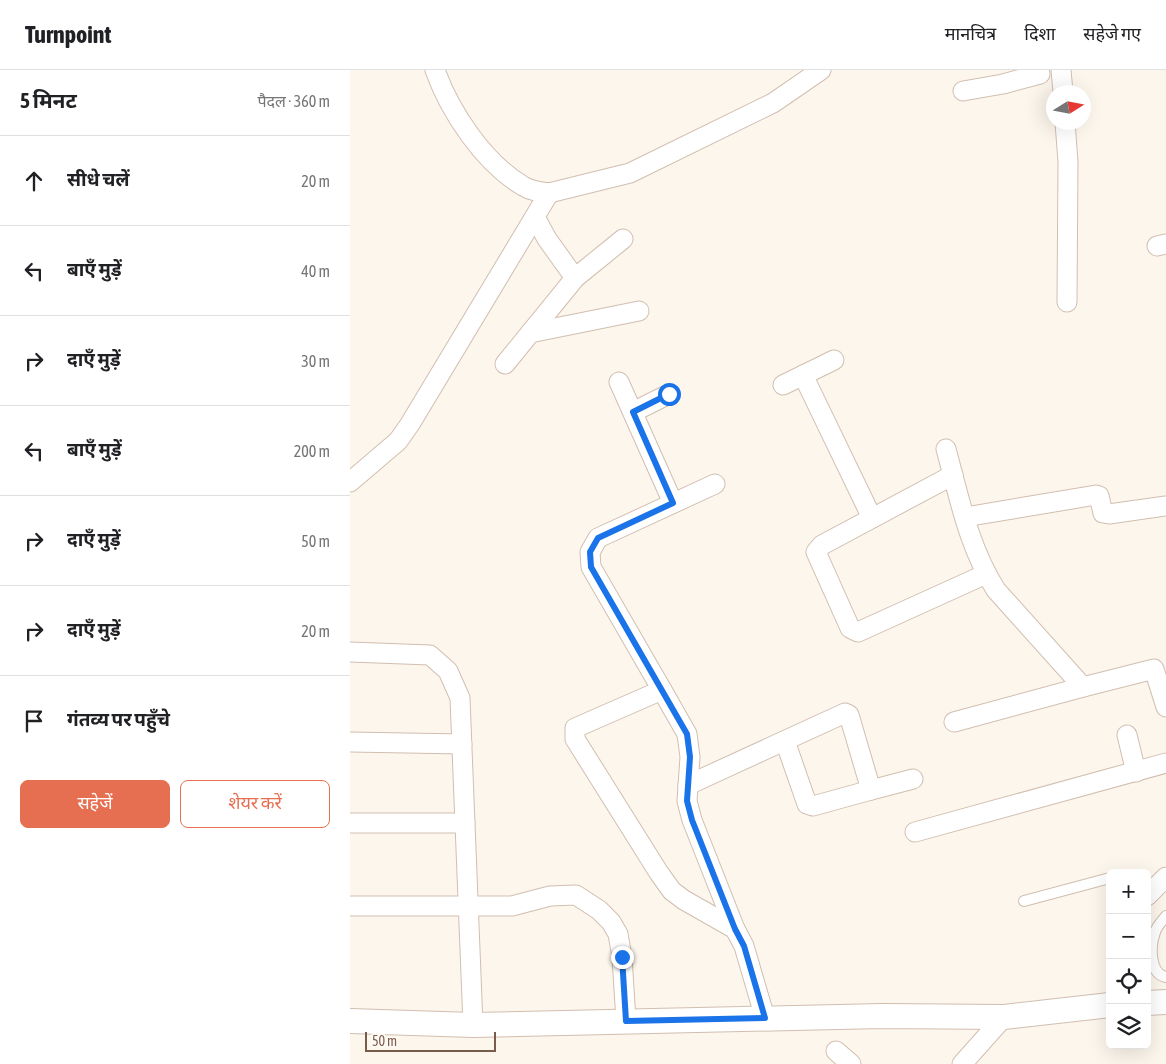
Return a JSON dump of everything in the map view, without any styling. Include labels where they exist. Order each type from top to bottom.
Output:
[{"type":"street","points":[[435,70],[452,106],[471,136],[495,166],[524,187],[549,193],[630,173],[773,103],[821,70]]},
{"type":"street","points":[[1061,70],[1062,85]]},
{"type":"street","points":[[963,91],[1003,84],[1042,71]]},
{"type":"street","points":[[1066,130],[1068,162],[1067,302]]},
{"type":"street","points":[[350,482],[398,441],[410,424],[549,193]]},
{"type":"street","points":[[534,218],[575,278]]},
{"type":"street","points":[[505,364],[575,278],[623,239]]},
{"type":"street","points":[[530,333],[639,311]]},
{"type":"street","points":[[783,384],[834,360]]},
{"type":"street","points":[[803,375],[872,518]]},
{"type":"street","points":[[620,382],[673,503]]},
{"type":"street","points":[[633,412],[669,394]]},
{"type":"street","points":[[946,449],[965,517],[986,574],[996,590],[1084,687]]},
{"type":"street","points":[[953,475],[822,545],[816,552],[850,628],[858,632],[986,574]]},
{"type":"street","points":[[715,484],[598,538],[590,552],[591,567],[687,734],[690,757],[687,801],[692,820],[735,929],[744,946],[765,1018]]},
{"type":"street","points":[[965,517],[1096,494],[1099,496],[1103,513],[1109,514],[1166,506]]},
{"type":"street","points":[[350,652],[430,655],[448,672],[460,698],[473,1024]]},
{"type":"street","points":[[954,722],[1160,666],[1166,707]]},
{"type":"street","points":[[662,690],[575,728],[575,739],[659,874],[672,891],[684,900],[735,929]]},
{"type":"street","points":[[688,786],[845,713],[849,716],[871,790]]},
{"type":"street","points":[[1127,735],[1136,772]]},
{"type":"street","points":[[785,741],[807,804],[813,806],[913,779]]},
{"type":"street","points":[[350,742],[462,744]]},
{"type":"street","points":[[915,832],[1166,763]]},
{"type":"street","points":[[350,823],[465,823]]},
{"type":"street","points":[[1151,892],[1166,877]]},
{"type":"street","points":[[350,906],[512,906],[550,896],[576,895],[600,910],[611,922],[618,934],[622,957],[626,1021]]},
{"type":"street","points":[[1151,1003],[1166,1002]]},
{"type":"street","points":[[350,1021],[473,1024],[882,1016],[1004,1017],[1106,1005]]},
{"type":"street","points":[[962,1064],[1004,1017]]},
{"type":"street","points":[[836,1051],[851,1064]]},
{"type":"lane","points":[[1024,901],[1106,879]]},
{"type":"lane","points":[[1166,916],[1154,934],[1153,962],[1158,974],[1166,977]]},
{"type":"route","points":[[622,957],[626,1021],[765,1018],[744,946],[735,929],[692,820],[687,801],[690,757],[687,734],[591,567],[590,552],[598,538],[673,503],[633,412],[669,394]]}]
